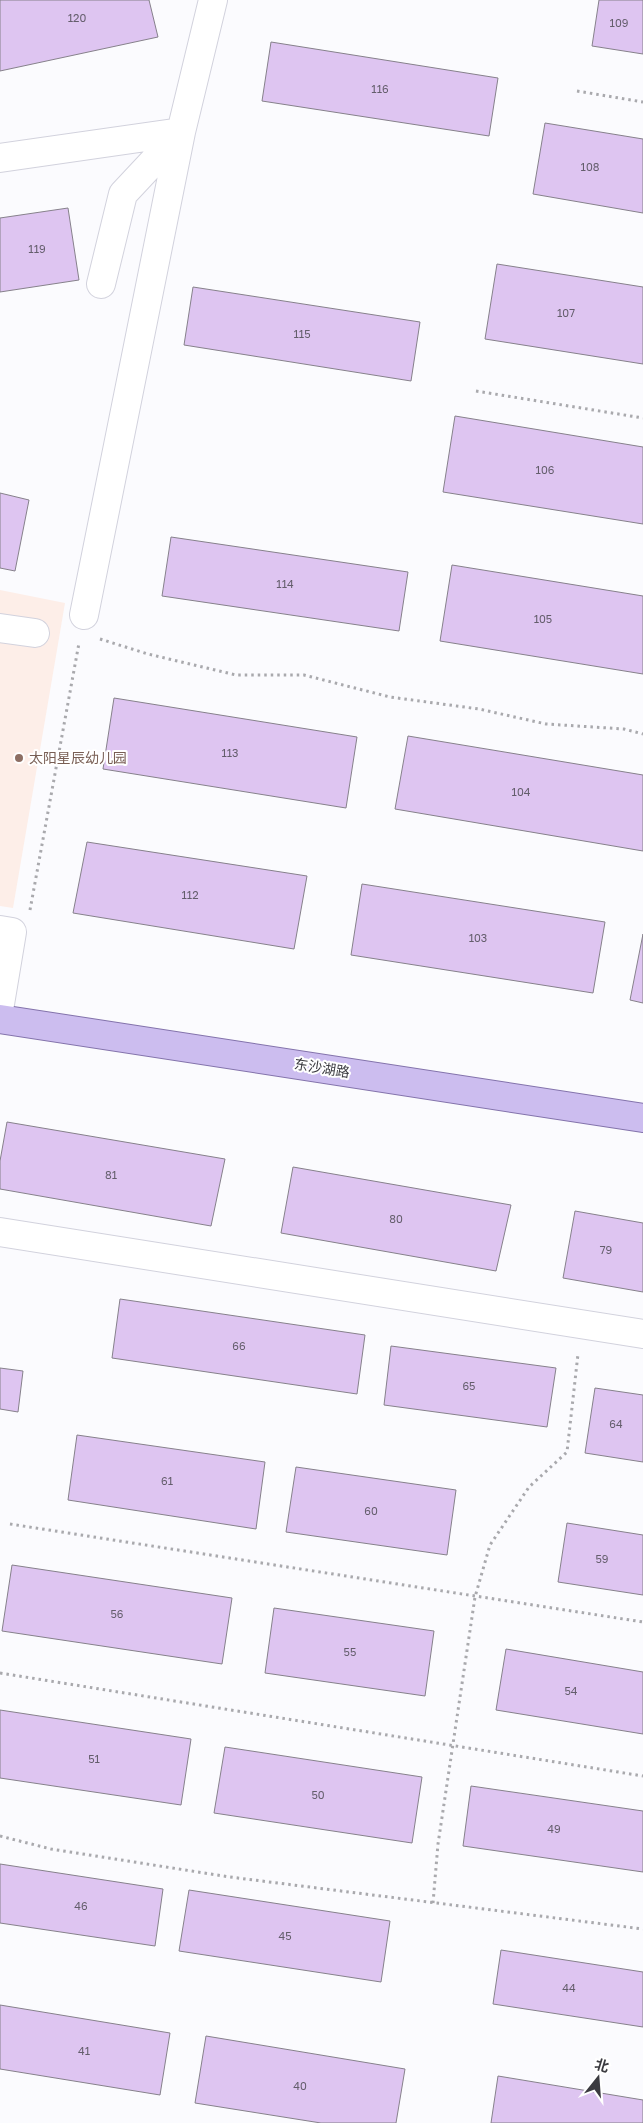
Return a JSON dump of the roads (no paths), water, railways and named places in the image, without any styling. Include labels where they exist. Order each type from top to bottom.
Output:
[{"type":"main road","name":"东沙湖路","points":[[0,1019],[643,1118]]},
{"type":"street","points":[[82,624],[181,132],[213,0]]},
{"type":"street","points":[[0,158],[181,132]]},
{"type":"street","points":[[101,284],[123,194],[181,132]]},
{"type":"street","points":[[0,628],[35,634]]},
{"type":"street","points":[[0,930],[12,932],[0,1004]]},
{"type":"street","points":[[0,1232],[643,1334]]},
{"type":"place","name":"太阳星辰幼儿园","points":[[19,758]]}]
